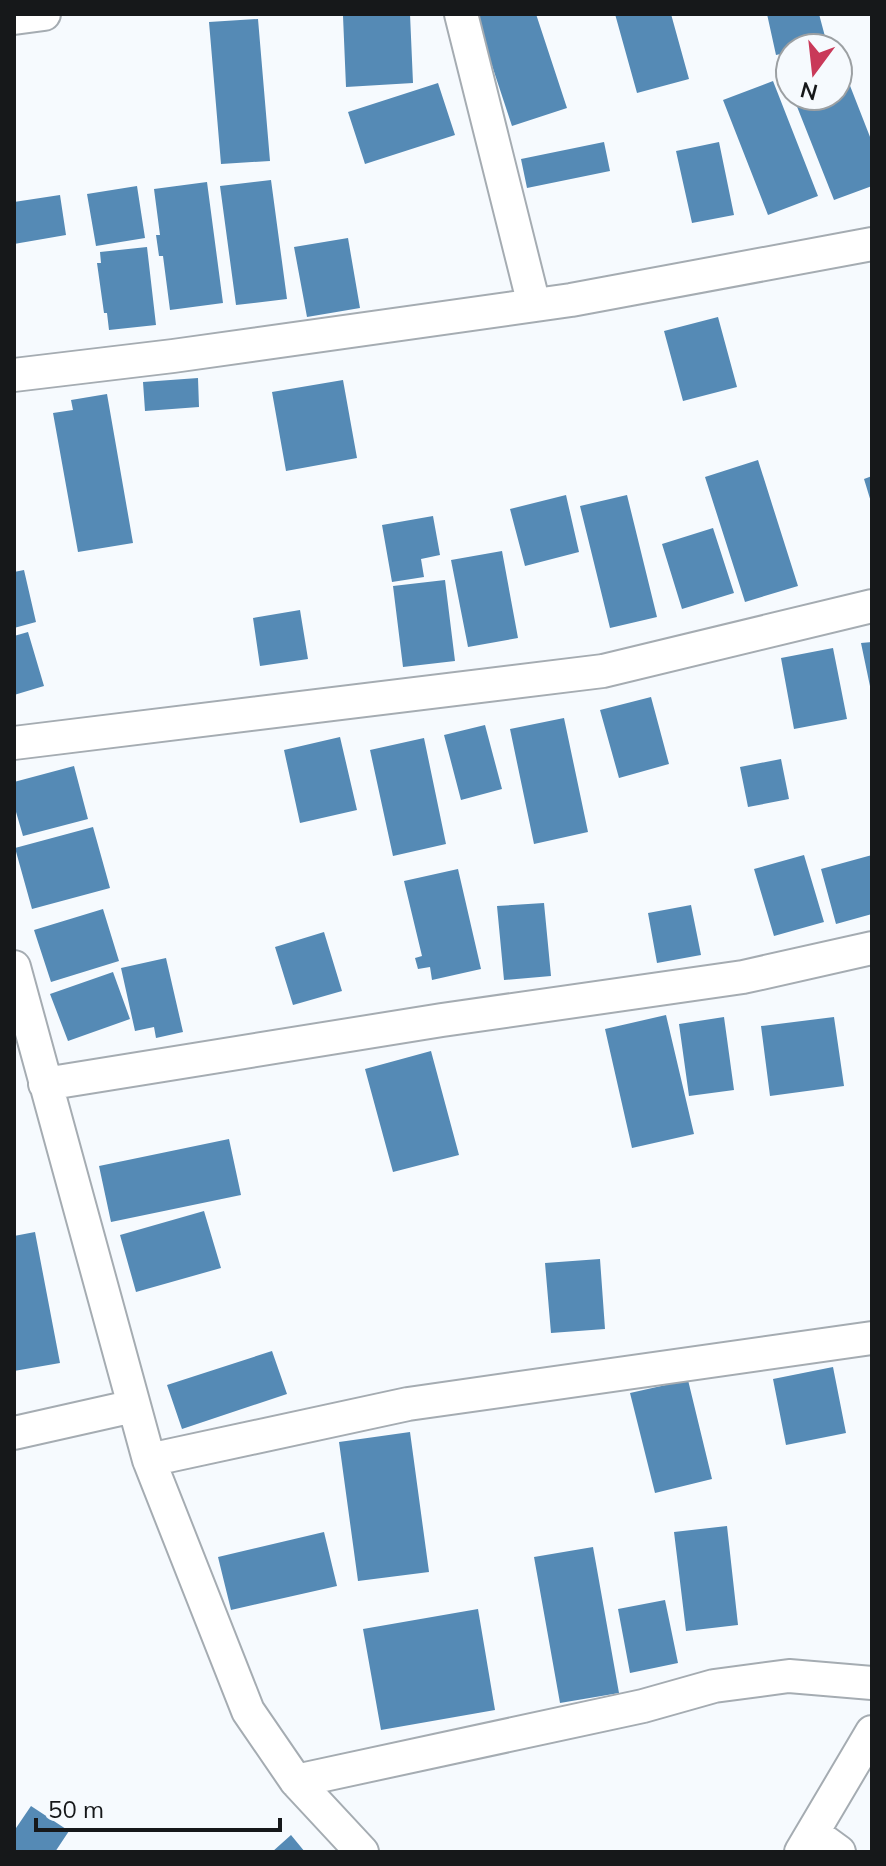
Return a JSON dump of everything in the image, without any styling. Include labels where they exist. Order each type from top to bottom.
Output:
[{"type":"street","points":[[14,18],[44,14]]},
{"type":"street","points":[[461,14],[534,305]]},
{"type":"street","points":[[14,375],[571,300],[872,244]]},
{"type":"street","points":[[14,743],[603,671],[872,606]]},
{"type":"street","points":[[45,1084],[442,1020],[743,977],[872,948]]},
{"type":"street","points":[[14,967],[149,1460],[248,1711],[296,1781],[362,1852]]},
{"type":"street","points":[[149,1460],[408,1404],[872,1338]]},
{"type":"street","points":[[14,1433],[134,1406]]},
{"type":"street","points":[[296,1781],[643,1706],[714,1686],[789,1676],[872,1683]]},
{"type":"street","points":[[839,1852],[807,1843],[872,1732]]},
{"type":"building","points":[[410,14],[413,83],[346,87],[343,16]]},
{"type":"building","points":[[475,14],[536,14],[567,108],[512,126]]},
{"type":"building","points":[[615,14],[671,14],[689,79],[637,93]]},
{"type":"building","points":[[767,14],[819,14],[824,32],[774,32],[774,46]]},
{"type":"building","points":[[258,19],[270,161],[221,164],[209,22]]},
{"type":"building","points":[[773,81],[774,112],[785,112],[818,196],[768,215],[723,100]]},
{"type":"building","points":[[438,83],[455,135],[365,164],[348,112]]},
{"type":"building","points":[[854,96],[872,142],[872,186],[834,200],[799,112],[854,112]]},
{"type":"building","points":[[604,142],[610,171],[527,188],[521,159]]},
{"type":"building","points":[[719,142],[734,215],[692,223],[676,151]]},
{"type":"building","points":[[271,180],[287,299],[236,305],[220,186]]},
{"type":"building","points":[[207,182],[223,303],[170,310],[163,256],[159,256],[156,235],[160,235],[154,189]]},
{"type":"building","points":[[137,186],[145,238],[96,246],[87,194]]},
{"type":"building","points":[[60,195],[66,235],[14,244],[14,202]]},
{"type":"building","points":[[348,238],[360,308],[307,317],[294,247]]},
{"type":"building","points":[[147,247],[156,325],[109,330],[97,263],[101,263],[100,252]]},
{"type":"building","points":[[718,317],[737,387],[683,401],[664,331]]},
{"type":"building","points":[[198,378],[199,407],[145,411],[143,382]]},
{"type":"building","points":[[343,380],[357,458],[286,471],[272,392]]},
{"type":"building","points":[[107,394],[133,543],[78,552],[53,413],[73,410],[71,400]]},
{"type":"building","points":[[758,460],[798,586],[745,602],[705,477]]},
{"type":"building","points":[[872,476],[872,501],[871,502],[864,479]]},
{"type":"building","points":[[566,495],[579,552],[525,566],[510,509]]},
{"type":"building","points":[[627,495],[657,617],[610,628],[580,506]]},
{"type":"building","points":[[433,516],[440,555],[421,559],[424,577],[392,582],[382,525]]},
{"type":"building","points":[[713,528],[734,593],[682,609],[662,544]]},
{"type":"building","points":[[502,551],[518,638],[468,647],[451,560]]},
{"type":"building","points":[[24,570],[36,622],[14,628],[14,572]]},
{"type":"building","points":[[445,580],[455,661],[403,667],[393,586]]},
{"type":"building","points":[[300,610],[308,659],[260,666],[253,618]]},
{"type":"building","points":[[28,632],[44,686],[14,695],[14,636]]},
{"type":"building","points":[[872,642],[872,691],[871,691],[861,643]]},
{"type":"building","points":[[833,648],[847,719],[794,729],[781,658]]},
{"type":"building","points":[[651,697],[669,764],[619,778],[600,710]]},
{"type":"building","points":[[564,718],[588,832],[534,844],[510,729]]},
{"type":"building","points":[[485,725],[502,789],[461,800],[444,735]]},
{"type":"building","points":[[340,737],[357,810],[300,823],[284,750]]},
{"type":"building","points":[[424,738],[446,844],[393,856],[370,750]]},
{"type":"building","points":[[781,759],[789,799],[748,807],[740,767]]},
{"type":"building","points":[[74,766],[88,819],[23,836],[14,805],[14,782]]},
{"type":"building","points":[[93,827],[110,888],[32,909],[15,848]]},
{"type":"building","points":[[804,855],[824,922],[774,936],[754,869]]},
{"type":"building","points":[[872,855],[872,914],[836,924],[821,869]]},
{"type":"building","points":[[458,869],[481,969],[432,980],[430,967],[418,969],[415,958],[422,956],[404,881]]},
{"type":"building","points":[[544,903],[551,976],[504,980],[497,906]]},
{"type":"building","points":[[691,905],[701,955],[657,963],[648,913]]},
{"type":"building","points":[[103,909],[119,961],[51,982],[34,930]]},
{"type":"building","points":[[324,932],[342,991],[293,1005],[275,947]]},
{"type":"building","points":[[166,958],[183,1032],[156,1038],[154,1027],[135,1031],[121,968]]},
{"type":"building","points":[[113,972],[130,1019],[68,1041],[50,994]]},
{"type":"building","points":[[666,1015],[694,1134],[632,1148],[605,1029]]},
{"type":"building","points":[[724,1017],[734,1090],[689,1096],[679,1024]]},
{"type":"building","points":[[834,1017],[844,1086],[770,1096],[761,1026]]},
{"type":"building","points":[[431,1051],[459,1155],[393,1172],[365,1069]]},
{"type":"building","points":[[229,1139],[241,1195],[111,1222],[99,1166]]},
{"type":"building","points":[[204,1211],[221,1268],[136,1292],[120,1235]]},
{"type":"building","points":[[35,1232],[60,1363],[14,1371],[14,1236]]},
{"type":"building","points":[[600,1259],[605,1329],[551,1333],[545,1263]]},
{"type":"building","points":[[272,1351],[287,1394],[182,1429],[167,1385]]},
{"type":"building","points":[[833,1367],[846,1433],[786,1445],[773,1379]]},
{"type":"building","points":[[688,1380],[712,1479],[655,1493],[630,1393]]},
{"type":"building","points":[[410,1432],[429,1572],[358,1581],[339,1442]]},
{"type":"building","points":[[727,1526],[738,1625],[686,1631],[674,1532]]},
{"type":"building","points":[[324,1532],[337,1586],[231,1610],[218,1557]]},
{"type":"building","points":[[593,1547],[619,1693],[560,1703],[534,1557]]},
{"type":"building","points":[[665,1600],[678,1663],[630,1673],[618,1609]]},
{"type":"building","points":[[478,1609],[495,1710],[381,1730],[363,1629]]},
{"type":"building","points":[[31,1806],[69,1831],[55,1852],[14,1852],[14,1831]]},
{"type":"building","points":[[291,1835],[305,1852],[272,1852]]}]
